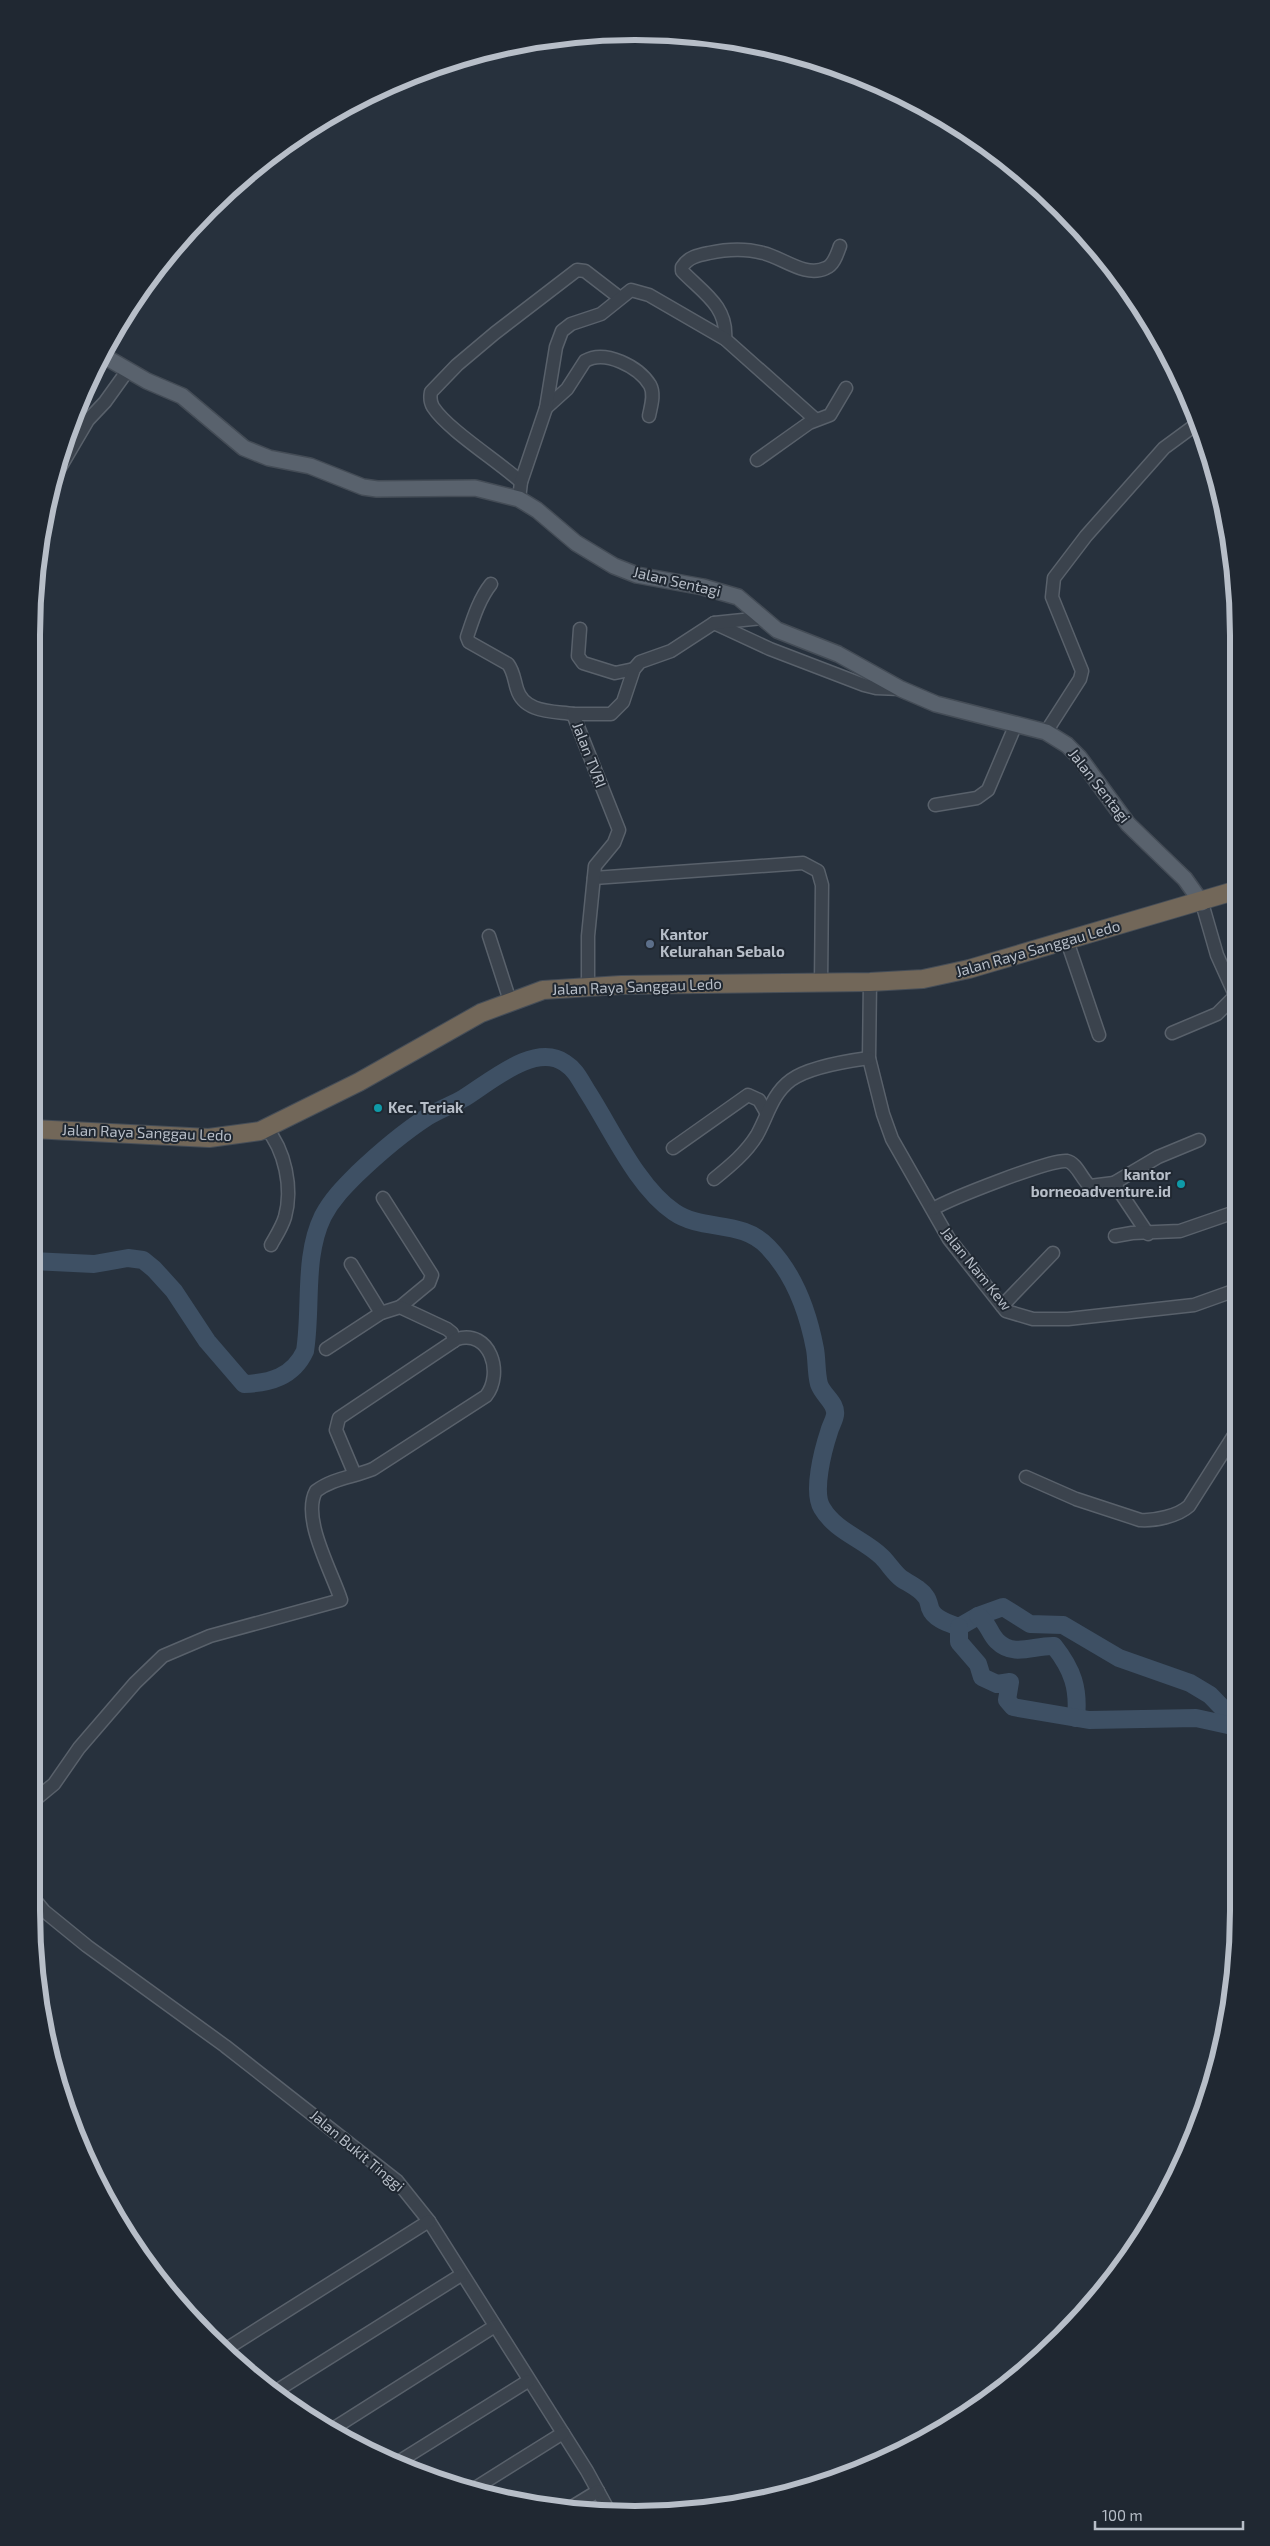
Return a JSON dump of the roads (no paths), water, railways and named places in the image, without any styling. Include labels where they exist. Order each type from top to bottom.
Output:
[{"type":"highway","name":"Jalan Raya Sanggau Ledo","points":[[40,1129],[209,1138],[247,1134],[266,1128],[359,1082],[481,1013],[543,990],[588,986],[821,984],[923,979],[945,975],[1067,941],[1230,892]]},
{"type":"main road","name":"Jalan Sentagi","points":[[108,359],[182,396],[244,448],[269,458],[310,466],[363,487],[377,489],[475,488],[519,499],[537,510],[576,543],[614,566],[637,575],[703,587],[738,598],[786,635],[838,654],[901,689],[936,704],[1046,732],[1080,756],[1128,824],[1185,879],[1202,902]]},
{"type":"street","points":[[726,340],[724,324],[712,298],[682,271],[682,267],[686,262],[699,255],[744,249],[764,253],[803,269],[821,270],[831,264],[840,246]]},
{"type":"street","points":[[521,482],[443,418],[431,402],[431,392],[442,379],[495,333],[577,270],[585,271],[620,298]]},
{"type":"street","points":[[519,499],[521,482],[546,408],[557,342],[563,329],[577,321],[601,314],[631,290],[643,293],[726,340],[815,420]]},
{"type":"street","points":[[546,408],[567,389],[586,360],[601,356],[630,367],[643,376],[650,386],[652,396],[649,416]]},
{"type":"street","points":[[70,451],[88,420],[105,402],[128,370]]},
{"type":"street","points":[[757,460],[815,420],[830,415],[846,388]]},
{"type":"street","points":[[1046,732],[1080,679],[1082,671],[1052,597],[1054,578],[1086,536],[1164,448],[1192,427]]},
{"type":"street","points":[[491,584],[482,596],[477,609],[467,637],[469,642],[508,664],[512,670],[520,697],[527,705],[543,710],[573,714]]},
{"type":"street","points":[[580,629],[578,656],[583,663],[615,673],[634,668],[645,659],[683,645],[714,623],[762,618]]},
{"type":"street","points":[[714,623],[770,649],[864,685],[876,688],[901,689]]},
{"type":"street","name":"Jalan TVRI","points":[[588,986],[588,936],[594,878],[597,863],[611,847],[619,830],[573,714],[611,714],[623,702],[634,668]]},
{"type":"street","points":[[935,805],[977,798],[988,790],[1016,724]]},
{"type":"street","points":[[594,878],[765,864],[808,864],[820,874],[822,886],[821,984]]},
{"type":"street","points":[[1202,902],[1217,955],[1230,984]]},
{"type":"street","points":[[489,936],[510,1001]]},
{"type":"street","points":[[1067,941],[1099,1035]]},
{"type":"street","name":"Jalan Nam Kew","points":[[870,982],[869,1058],[883,1114],[892,1139],[949,1239],[1002,1306],[1012,1314],[1023,1318],[1068,1319],[1194,1305],[1230,1292]]},
{"type":"street","points":[[1172,1033],[1217,1014],[1230,1000]]},
{"type":"street","points":[[714,1179],[745,1151],[756,1135],[776,1095],[798,1075],[869,1058]]},
{"type":"street","points":[[673,1148],[748,1095],[759,1100],[766,1112]]},
{"type":"street","points":[[266,1128],[278,1146],[287,1180],[285,1218],[271,1245]]},
{"type":"street","points":[[933,1210],[947,1201],[984,1187],[1063,1161],[1073,1164],[1090,1186],[1114,1183],[1158,1157],[1199,1140]]},
{"type":"street","points":[[1114,1183],[1148,1234]]},
{"type":"street","points":[[326,1349],[381,1313],[400,1307],[429,1283],[432,1275],[383,1198]]},
{"type":"street","points":[[1115,1236],[1132,1232],[1148,1234],[1180,1231],[1230,1214]]},
{"type":"street","points":[[1002,1306],[1053,1253]]},
{"type":"street","points":[[351,1264],[381,1313]]},
{"type":"street","points":[[400,1307],[448,1329],[452,1333],[454,1341]]},
{"type":"street","points":[[40,1796],[54,1784],[85,1741],[135,1683],[164,1656],[210,1636],[341,1600],[314,1525],[311,1502],[316,1491],[355,1474],[373,1469],[488,1393],[493,1378],[493,1366],[491,1354],[486,1346],[470,1337],[454,1341],[337,1421],[336,1430],[355,1474]]},
{"type":"street","points":[[1026,1477],[1076,1499],[1140,1520],[1150,1520],[1184,1510],[1198,1494],[1230,1447]]},
{"type":"street","name":"Jalan Bukit Tinggi","points":[[40,1905],[87,1946],[225,2046],[392,2176],[429,2221],[461,2275],[563,2433],[606,2505]]},
{"type":"street","points":[[231,2347],[429,2221]]},
{"type":"street","points":[[280,2388],[461,2275]]},
{"type":"street","points":[[337,2426],[494,2326]]},
{"type":"street","points":[[403,2459],[528,2381]]},
{"type":"street","points":[[479,2485],[563,2433]]},
{"type":"street","points":[[578,2503],[598,2491]]},
{"type":"waterway","points":[[40,1261],[94,1264],[128,1258],[143,1260],[174,1291],[207,1341],[244,1384],[263,1382],[280,1377],[294,1367],[305,1351],[310,1265],[313,1248],[323,1216],[338,1194],[382,1151],[427,1117],[464,1098],[499,1074],[513,1067],[540,1057],[553,1058],[565,1063],[575,1072],[626,1156],[648,1188],[661,1201],[685,1218],[734,1229],[758,1238],[768,1247],[785,1269],[799,1294],[808,1321],[815,1349],[819,1384],[835,1411],[818,1482],[819,1501],[822,1508],[835,1523],[875,1551],[899,1577],[921,1592],[927,1599],[932,1612],[942,1620],[959,1627],[978,1616],[1003,1607],[1030,1624],[1063,1625],[1119,1658],[1190,1683],[1210,1695],[1230,1716]]},
{"type":"waterway","points":[[978,1616],[984,1621],[997,1641],[1010,1649],[1024,1650],[1054,1646],[1066,1663],[1073,1680],[1077,1708],[1076,1718]]},
{"type":"waterway","points":[[959,1627],[959,1642],[978,1664],[982,1677],[997,1684],[1010,1682],[1007,1700],[1013,1707],[1089,1720],[1196,1718],[1230,1725]]},
{"type":"place","name":"Kantor Kelurahan Sebalo","points":[[650,944]]},
{"type":"place","name":"Kec. Teriak","points":[[378,1108]]},
{"type":"place","name":"kantor borneoadventure.id","points":[[1181,1184]]}]
